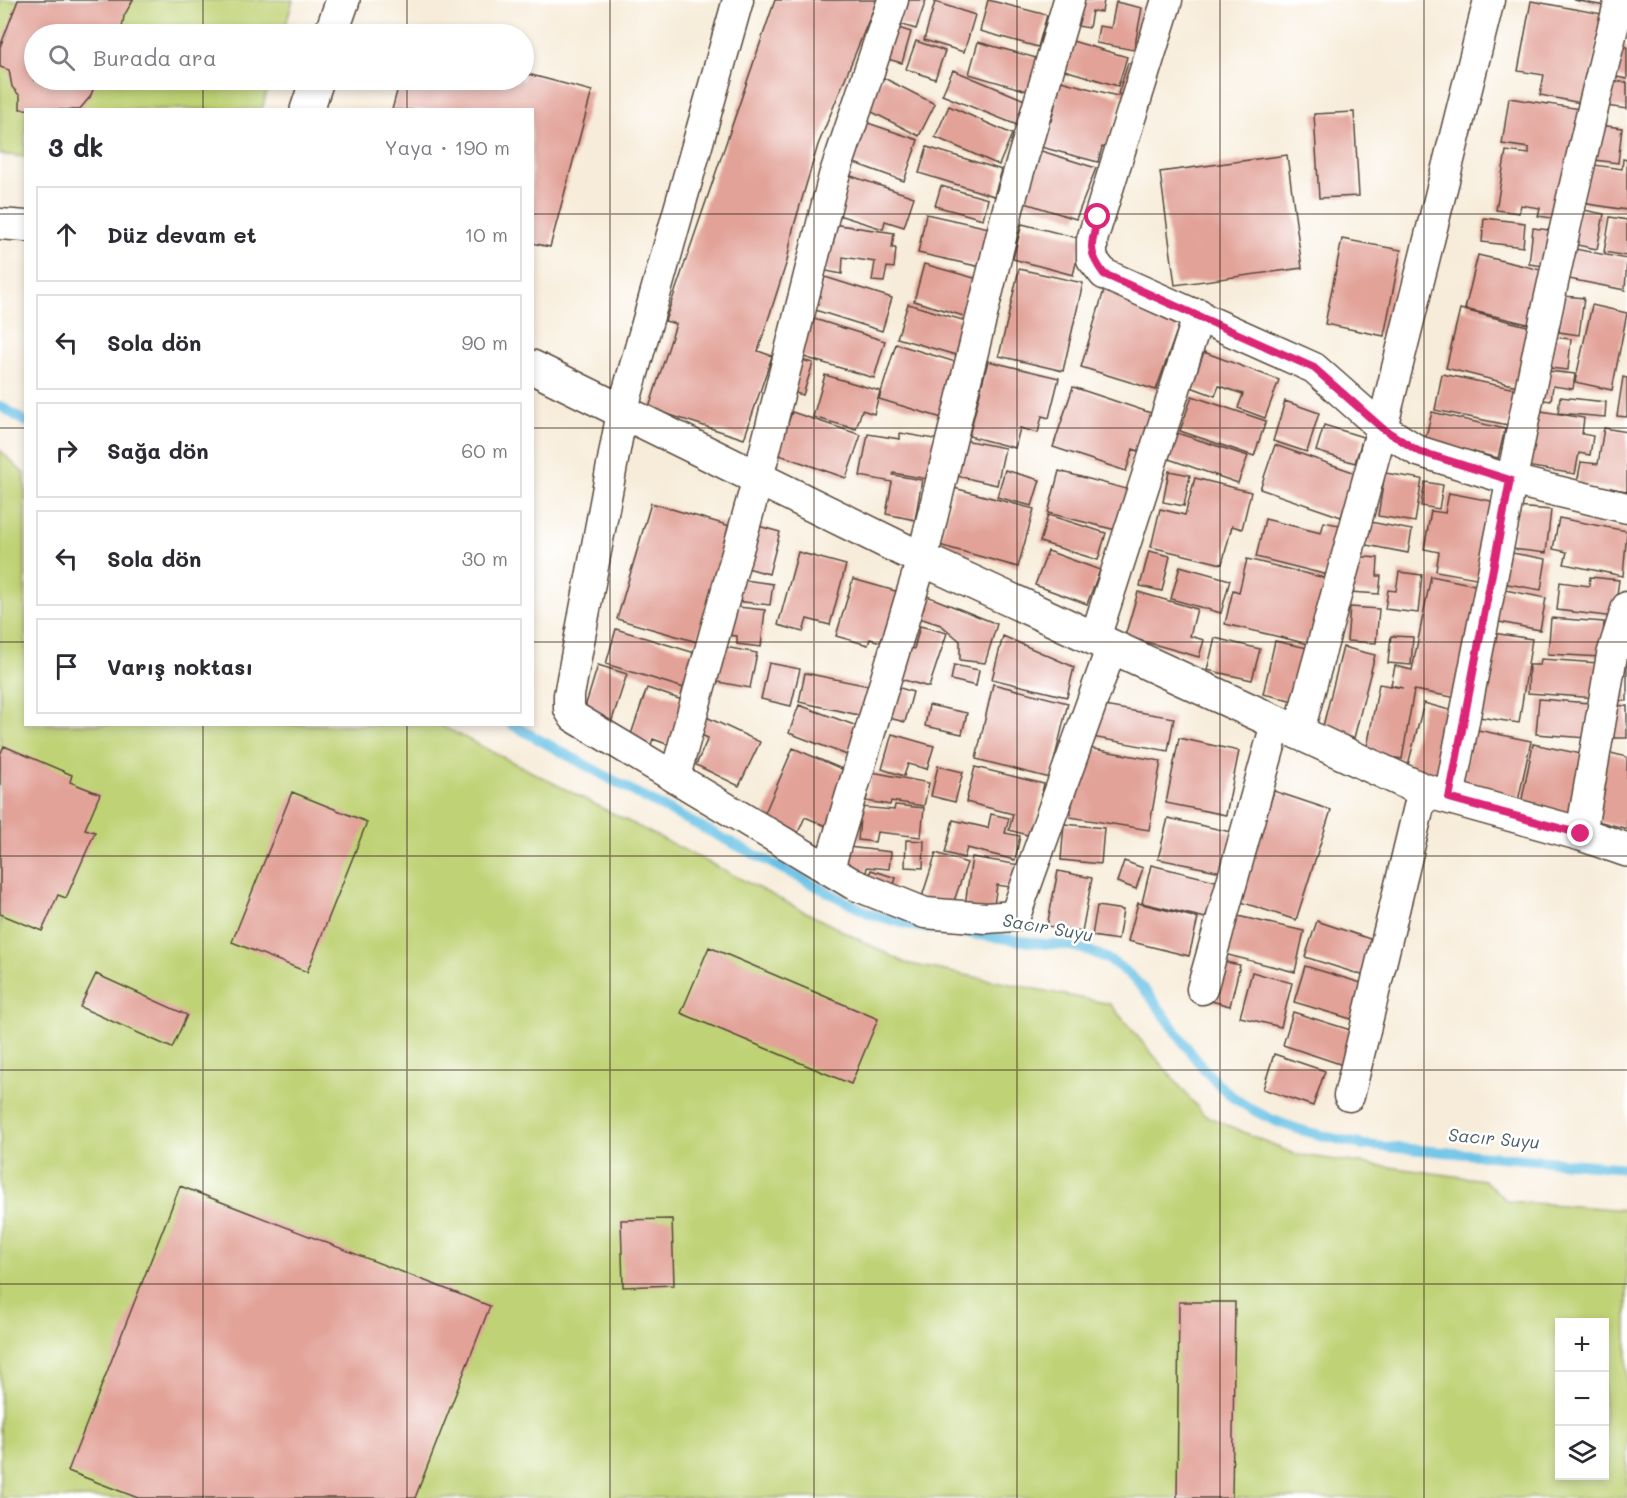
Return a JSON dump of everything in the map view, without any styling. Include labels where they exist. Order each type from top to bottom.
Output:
[{"type":"street","points":[[335,24],[343,0]]},
{"type":"street","points":[[738,0],[622,412],[569,695],[569,709],[574,717],[853,884],[925,913],[986,918],[1015,916],[1103,642],[1199,314]]},
{"type":"street","points":[[675,776],[758,478],[834,176],[892,0]]},
{"type":"street","points":[[829,868],[922,559],[1009,205],[1069,0]]},
{"type":"street","points":[[1167,0],[1092,240],[1092,259],[1104,274],[1199,314],[1314,368],[1382,428],[1418,451],[1510,480],[1627,508]]},
{"type":"street","points":[[1202,989],[1382,428],[1489,0]]},
{"type":"street","points":[[1349,1096],[1436,794],[1510,480],[1590,118],[1620,0]]},
{"type":"street","points":[[308,108],[314,90]]},
{"type":"street","points":[[0,224],[24,226]]},
{"type":"street","points":[[534,368],[922,559],[1287,729],[1436,794],[1581,834],[1627,850]]},
{"type":"street","points":[[1581,834],[1612,655],[1627,607]]},
{"type":"green space","points":[[0,0],[293,0],[286,24],[24,24],[24,90],[267,90],[262,108],[24,108],[24,157],[0,154]]},
{"type":"green space","points":[[0,450],[24,474],[24,726],[442,726],[905,963],[1110,1004],[1204,1115],[1294,1154],[1484,1180],[1507,1201],[1627,1210],[1627,1498],[0,1498]]},
{"type":"building","points":[[18,0],[133,0],[124,16],[123,24],[24,24],[24,90],[93,90],[81,108],[20,109],[20,96],[12,87],[9,70],[0,67],[0,47]]},
{"type":"building","points":[[775,0],[877,0],[818,145],[793,229],[787,261],[758,351],[772,356],[744,439],[649,408],[676,324],[665,321]]},
{"type":"building","points":[[907,0],[926,0],[916,29],[899,24]]},
{"type":"building","points":[[988,0],[1047,15],[1038,47],[980,31]]},
{"type":"building","points":[[1081,0],[1104,0],[1102,12],[1092,11],[1089,28],[1077,26]]},
{"type":"building","points":[[1574,0],[1616,0],[1615,8]]},
{"type":"building","points":[[1531,1],[1602,14],[1586,104],[1540,95],[1544,75],[1518,71]]},
{"type":"building","points":[[935,2],[975,15],[964,52],[924,40]]},
{"type":"building","points":[[1116,2],[1142,8],[1134,50],[1096,43],[1099,26],[1111,28]]},
{"type":"building","points":[[889,25],[911,32],[902,63],[880,57]]},
{"type":"building","points":[[1069,40],[1127,57],[1118,86],[1061,69]]},
{"type":"building","points":[[916,41],[945,51],[935,79],[906,69]]},
{"type":"building","points":[[978,42],[1040,59],[1031,92],[969,74]]},
{"type":"building","points":[[1612,45],[1627,47],[1627,79],[1607,75]]},
{"type":"building","points":[[1128,63],[1141,67],[1131,98],[1118,94]]},
{"type":"building","points":[[953,70],[1027,101],[1017,125],[942,95]]},
{"type":"building","points":[[534,76],[592,91],[550,247],[534,243],[534,108],[393,108],[397,90],[534,90]]},
{"type":"building","points":[[882,77],[935,104],[919,136],[866,109]]},
{"type":"building","points":[[1602,79],[1627,83],[1627,109],[1599,105]]},
{"type":"building","points":[[1061,81],[1121,97],[1107,148],[1102,147],[1098,162],[1037,146],[1044,120],[1051,121]]},
{"type":"building","points":[[1509,98],[1581,109],[1557,219],[1538,216],[1540,208],[1521,205],[1519,213],[1496,210],[1506,151],[1529,154],[1529,148],[1502,144]]},
{"type":"building","points":[[949,106],[1012,134],[999,165],[935,137]]},
{"type":"building","points":[[1354,112],[1359,196],[1319,198],[1314,114]]},
{"type":"building","points":[[859,120],[918,140],[904,181],[846,160]]},
{"type":"building","points":[[1599,125],[1622,128],[1618,163],[1595,160]]},
{"type":"building","points":[[927,147],[1002,170],[994,196],[919,173]]},
{"type":"building","points":[[1035,149],[1096,168],[1076,219],[1019,201]]},
{"type":"building","points":[[1287,155],[1302,268],[1175,285],[1160,172]]},
{"type":"building","points":[[1623,159],[1627,160],[1627,210],[1582,203],[1588,164],[1622,169]]},
{"type":"building","points":[[845,174],[914,197],[904,227],[885,221],[883,229],[832,213]]},
{"type":"building","points":[[941,186],[988,199],[983,219],[935,206]]},
{"type":"building","points":[[1579,209],[1604,214],[1597,249],[1572,244]]},
{"type":"building","points":[[926,214],[989,228],[981,267],[918,253]]},
{"type":"building","points":[[1610,217],[1627,220],[1627,256],[1604,252]]},
{"type":"building","points":[[1484,218],[1525,223],[1523,247],[1482,242]]},
{"type":"building","points":[[832,224],[894,233],[892,248],[896,248],[894,268],[887,267],[884,282],[872,281],[875,262],[843,257],[842,274],[826,271]]},
{"type":"building","points":[[1022,224],[1082,239],[1073,275],[1013,259]]},
{"type":"building","points":[[1533,228],[1556,231],[1551,267],[1529,264]]},
{"type":"building","points":[[1342,239],[1401,250],[1384,336],[1325,324]]},
{"type":"building","points":[[1570,248],[1627,259],[1625,290],[1564,278]]},
{"type":"building","points":[[1478,255],[1545,271],[1532,325],[1465,309]]},
{"type":"building","points":[[924,264],[978,279],[967,317],[914,301]]},
{"type":"building","points":[[1019,269],[1083,283],[1063,371],[999,356]]},
{"type":"building","points":[[825,277],[892,298],[882,331],[815,310]]},
{"type":"building","points":[[1104,290],[1179,325],[1156,390],[1081,367]]},
{"type":"building","points":[[1564,296],[1584,298],[1579,335],[1559,332]]},
{"type":"building","points":[[908,304],[966,321],[956,355],[897,338]]},
{"type":"building","points":[[1592,305],[1627,313],[1612,390],[1575,382]]},
{"type":"building","points":[[1460,309],[1531,327],[1517,386],[1446,368]]},
{"type":"building","points":[[808,317],[885,341],[874,378],[797,355]]},
{"type":"building","points":[[1552,337],[1571,339],[1568,370],[1549,368]]},
{"type":"building","points":[[896,344],[959,363],[942,418],[879,399]]},
{"type":"building","points":[[1204,352],[1279,380],[1265,418],[1238,408],[1243,394],[1219,386],[1215,396],[1191,387]]},
{"type":"building","points":[[795,358],[813,363],[803,395],[784,390]]},
{"type":"building","points":[[988,361],[1059,378],[1049,418],[1042,416],[1038,433],[1020,428],[1015,448],[969,436]]},
{"type":"building","points":[[1539,370],[1575,374],[1573,389],[1553,386],[1551,401],[1535,399]]},
{"type":"building","points":[[1442,374],[1516,389],[1508,425],[1435,410]]},
{"type":"building","points":[[825,375],[880,391],[874,414],[862,410],[856,429],[813,417]]},
{"type":"building","points":[[1623,377],[1627,378],[1627,417],[1617,416]]},
{"type":"building","points":[[1073,387],[1160,416],[1147,454],[1133,449],[1126,471],[1053,447]]},
{"type":"building","points":[[1192,396],[1266,421],[1254,456],[1180,431]]},
{"type":"building","points":[[1560,397],[1606,402],[1605,417],[1558,413]]},
{"type":"building","points":[[1285,401],[1319,413],[1307,452],[1273,441]]},
{"type":"building","points":[[1535,410],[1584,418],[1582,434],[1593,436],[1590,455],[1579,453],[1575,474],[1526,466]]},
{"type":"building","points":[[792,412],[861,435],[846,478],[777,454]]},
{"type":"building","points":[[1432,412],[1505,429],[1498,458],[1425,440]]},
{"type":"building","points":[[1324,425],[1363,437],[1355,463],[1316,451]]},
{"type":"building","points":[[1604,428],[1627,432],[1627,491],[1577,483],[1581,462],[1598,464]]},
{"type":"building","points":[[1174,432],[1248,456],[1238,483],[1166,458]]},
{"type":"building","points":[[900,433],[946,441],[939,481],[894,473],[893,475],[922,480],[915,520],[886,514],[892,482],[860,476],[868,434],[900,439]]},
{"type":"building","points":[[964,440],[1005,448],[997,485],[957,476]]},
{"type":"building","points":[[1275,445],[1356,473],[1341,517],[1260,489]]},
{"type":"building","points":[[1005,470],[1040,480],[1032,506],[997,497]]},
{"type":"building","points":[[1059,471],[1130,490],[1120,531],[1048,513]]},
{"type":"building","points":[[1169,471],[1190,475],[1184,506],[1163,502]]},
{"type":"building","points":[[1385,473],[1422,479],[1415,522],[1378,516]]},
{"type":"building","points":[[1195,478],[1251,492],[1242,529],[1232,526],[1222,564],[1151,547],[1160,509],[1185,515]]},
{"type":"building","points":[[1425,482],[1443,485],[1439,509],[1421,506]]},
{"type":"building","points":[[954,488],[1034,509],[1018,567],[939,545]]},
{"type":"building","points":[[1449,493],[1502,503],[1487,580],[1436,571],[1439,552],[1424,549],[1431,511],[1445,513]]},
{"type":"building","points":[[651,503],[730,526],[697,642],[617,619]]},
{"type":"building","points":[[1517,507],[1551,510],[1546,553],[1512,549]]},
{"type":"building","points":[[1048,515],[1106,533],[1098,560],[1040,542]]},
{"type":"building","points":[[1559,518],[1627,531],[1623,576],[1564,564],[1567,552],[1553,549]]},
{"type":"building","points":[[1265,519],[1321,533],[1324,522],[1344,526],[1332,576],[1256,557]]},
{"type":"building","points":[[1360,520],[1412,530],[1408,553],[1356,543]]},
{"type":"building","points":[[751,524],[780,532],[769,574],[740,566]]},
{"type":"building","points":[[1048,551],[1100,570],[1087,604],[1035,585]]},
{"type":"building","points":[[1149,551],[1170,556],[1162,591],[1140,586]]},
{"type":"building","points":[[1501,551],[1546,559],[1541,590],[1496,582]]},
{"type":"building","points":[[798,552],[846,565],[830,625],[807,619],[803,632],[778,625]]},
{"type":"building","points":[[1353,556],[1378,558],[1377,576],[1381,576],[1379,594],[1350,592]]},
{"type":"building","points":[[1247,559],[1329,579],[1313,645],[1225,624],[1233,590],[1239,592]]},
{"type":"building","points":[[1180,566],[1230,580],[1221,613],[1171,599]]},
{"type":"building","points":[[1399,572],[1422,575],[1418,613],[1385,609],[1388,590],[1396,591]]},
{"type":"building","points":[[1431,576],[1480,586],[1457,698],[1414,690],[1402,759],[1366,753],[1379,684],[1403,688],[1391,685],[1395,666],[1412,670]]},
{"type":"building","points":[[1590,577],[1619,580],[1614,617],[1557,610],[1560,582],[1589,586]]},
{"type":"building","points":[[738,579],[773,584],[770,605],[735,601]]},
{"type":"building","points":[[853,579],[906,594],[892,645],[870,639],[868,645],[836,636]]},
{"type":"building","points":[[1495,588],[1546,598],[1540,630],[1489,620]]},
{"type":"building","points":[[1138,592],[1197,609],[1190,636],[1204,640],[1199,657],[1125,636]]},
{"type":"building","points":[[922,594],[997,624],[985,663],[960,660],[960,641],[941,625],[913,616]]},
{"type":"building","points":[[729,606],[765,610],[761,647],[737,644],[737,636],[726,635]]},
{"type":"building","points":[[1350,607],[1379,609],[1376,643],[1347,641]]},
{"type":"building","points":[[1551,618],[1604,622],[1601,657],[1548,654]]},
{"type":"building","points":[[920,626],[947,633],[929,687],[900,679],[909,648],[914,649]]},
{"type":"building","points":[[616,629],[695,653],[684,688],[606,664]]},
{"type":"building","points":[[1486,632],[1532,639],[1519,723],[1473,716]]},
{"type":"building","points":[[1003,636],[1074,667],[1067,697],[992,679]]},
{"type":"building","points":[[1391,636],[1413,637],[1411,665],[1388,663]]},
{"type":"building","points":[[1215,638],[1260,649],[1252,680],[1207,670]]},
{"type":"building","points":[[1275,641],[1312,649],[1299,702],[1263,694]]},
{"type":"building","points":[[720,646],[757,653],[750,688],[713,681]]},
{"type":"building","points":[[1343,647],[1375,655],[1354,738],[1322,730]]},
{"type":"building","points":[[1541,659],[1599,663],[1597,698],[1528,693],[1529,665],[1540,665]]},
{"type":"building","points":[[769,663],[800,669],[791,706],[761,699]]},
{"type":"building","points":[[1616,664],[1627,665],[1627,701],[1612,700]]},
{"type":"building","points":[[598,665],[627,674],[611,723],[583,714]]},
{"type":"building","points":[[954,665],[979,670],[976,686],[951,680]]},
{"type":"building","points":[[805,673],[874,687],[868,717],[799,702]]},
{"type":"building","points":[[993,684],[1068,703],[1050,778],[976,759]]},
{"type":"building","points":[[897,687],[913,692],[905,722],[889,718]]},
{"type":"building","points":[[647,688],[685,701],[669,745],[653,739],[648,753],[627,746]]},
{"type":"building","points":[[1539,699],[1589,703],[1587,738],[1536,734]]},
{"type":"building","points":[[1424,703],[1460,713],[1443,778],[1407,769]]},
{"type":"building","points":[[799,705],[857,726],[847,755],[789,733]]},
{"type":"building","points":[[929,705],[967,713],[962,734],[925,726]]},
{"type":"building","points":[[1098,705],[1174,718],[1168,751],[1092,737]]},
{"type":"building","points":[[1610,705],[1627,706],[1627,738],[1607,738]]},
{"type":"building","points":[[702,715],[760,742],[739,786],[696,765],[708,738],[695,732]]},
{"type":"building","points":[[1473,729],[1531,741],[1518,801],[1461,789]]},
{"type":"building","points":[[892,734],[934,746],[927,769],[908,764],[904,776],[882,769]]},
{"type":"building","points":[[1179,738],[1239,751],[1226,815],[1166,803]]},
{"type":"building","points":[[1533,744],[1591,756],[1578,820],[1520,809]]},
{"type":"building","points":[[4,746],[72,775],[70,782],[100,794],[85,829],[95,832],[66,898],[58,895],[42,931],[0,914],[0,755]]},
{"type":"building","points":[[1082,747],[1161,761],[1149,830],[1070,817]]},
{"type":"building","points":[[793,748],[856,775],[833,829],[805,817],[796,837],[761,822]]},
{"type":"building","points":[[1607,752],[1627,757],[1627,829],[1590,819]]},
{"type":"building","points":[[938,766],[963,772],[955,802],[931,796]]},
{"type":"building","points":[[975,767],[1044,784],[1031,836],[1009,830],[1013,814],[966,802]]},
{"type":"building","points":[[872,772],[929,783],[924,806],[891,801],[890,805],[866,801]]},
{"type":"building","points":[[1274,791],[1331,810],[1296,920],[1238,901]]},
{"type":"building","points":[[292,792],[367,822],[307,972],[232,942]]},
{"type":"building","points":[[895,805],[924,808],[921,837],[877,832],[875,842],[858,840],[861,807],[894,810]]},
{"type":"building","points":[[991,814],[1009,818],[1005,833],[1020,836],[1015,860],[967,848],[964,858],[945,853],[953,820],[988,828]]},
{"type":"building","points":[[1168,818],[1231,832],[1222,872],[1158,859]]},
{"type":"building","points":[[1064,824],[1104,828],[1101,864],[1061,860]]},
{"type":"building","points":[[906,840],[924,841],[923,868],[905,867]]},
{"type":"building","points":[[848,847],[891,852],[889,869],[867,867],[866,874],[845,872]]},
{"type":"building","points":[[936,853],[967,863],[952,907],[919,906]]},
{"type":"building","points":[[972,857],[1020,865],[1017,888],[997,885],[992,917],[964,912]]},
{"type":"building","points":[[1124,861],[1143,868],[1136,889],[1117,882]]},
{"type":"building","points":[[1151,865],[1220,882],[1210,919],[1142,903]]},
{"type":"building","points":[[871,870],[896,878],[891,894],[866,885]]},
{"type":"building","points":[[1058,871],[1092,878],[1082,932],[1047,926]]},
{"type":"building","points":[[1138,903],[1198,918],[1189,956],[1128,941]]},
{"type":"building","points":[[1097,906],[1123,910],[1118,940],[1092,936]]},
{"type":"building","points":[[1233,915],[1304,931],[1295,972],[1224,954]]},
{"type":"building","points":[[1317,921],[1376,941],[1365,976],[1305,957]]},
{"type":"building","points":[[709,947],[878,1019],[851,1084],[681,1013]]},
{"type":"building","points":[[1221,961],[1240,965],[1230,1006],[1211,1001]]},
{"type":"building","points":[[1305,966],[1368,985],[1358,1021],[1294,1002]]},
{"type":"building","points":[[1252,972],[1292,983],[1281,1027],[1240,1017]]},
{"type":"building","points":[[96,974],[187,1015],[172,1048],[80,1007]]},
{"type":"building","points":[[1293,1012],[1360,1033],[1349,1067],[1283,1045]]},
{"type":"building","points":[[1274,1054],[1325,1071],[1313,1106],[1263,1089]]},
{"type":"building","points":[[180,1186],[490,1306],[415,1498],[138,1498],[68,1471]]},
{"type":"building","points":[[672,1219],[674,1285],[623,1287],[621,1220]]},
{"type":"building","points":[[1179,1302],[1235,1302],[1232,1498],[1177,1498]]},
{"type":"waterway","name":"Sacır Suyu","points":[[0,406],[24,421]]},
{"type":"waterway","name":"Sacır Suyu","points":[[515,726],[647,799],[870,914],[913,926],[1080,948],[1108,959],[1131,976],[1151,998],[1205,1071],[1243,1104],[1276,1121],[1310,1133],[1364,1145],[1627,1168]]},
{"type":"route","points":[[1098,217],[1092,240],[1092,259],[1104,274],[1199,314],[1314,368],[1382,428],[1418,451],[1510,480],[1449,798],[1581,834]]}]
